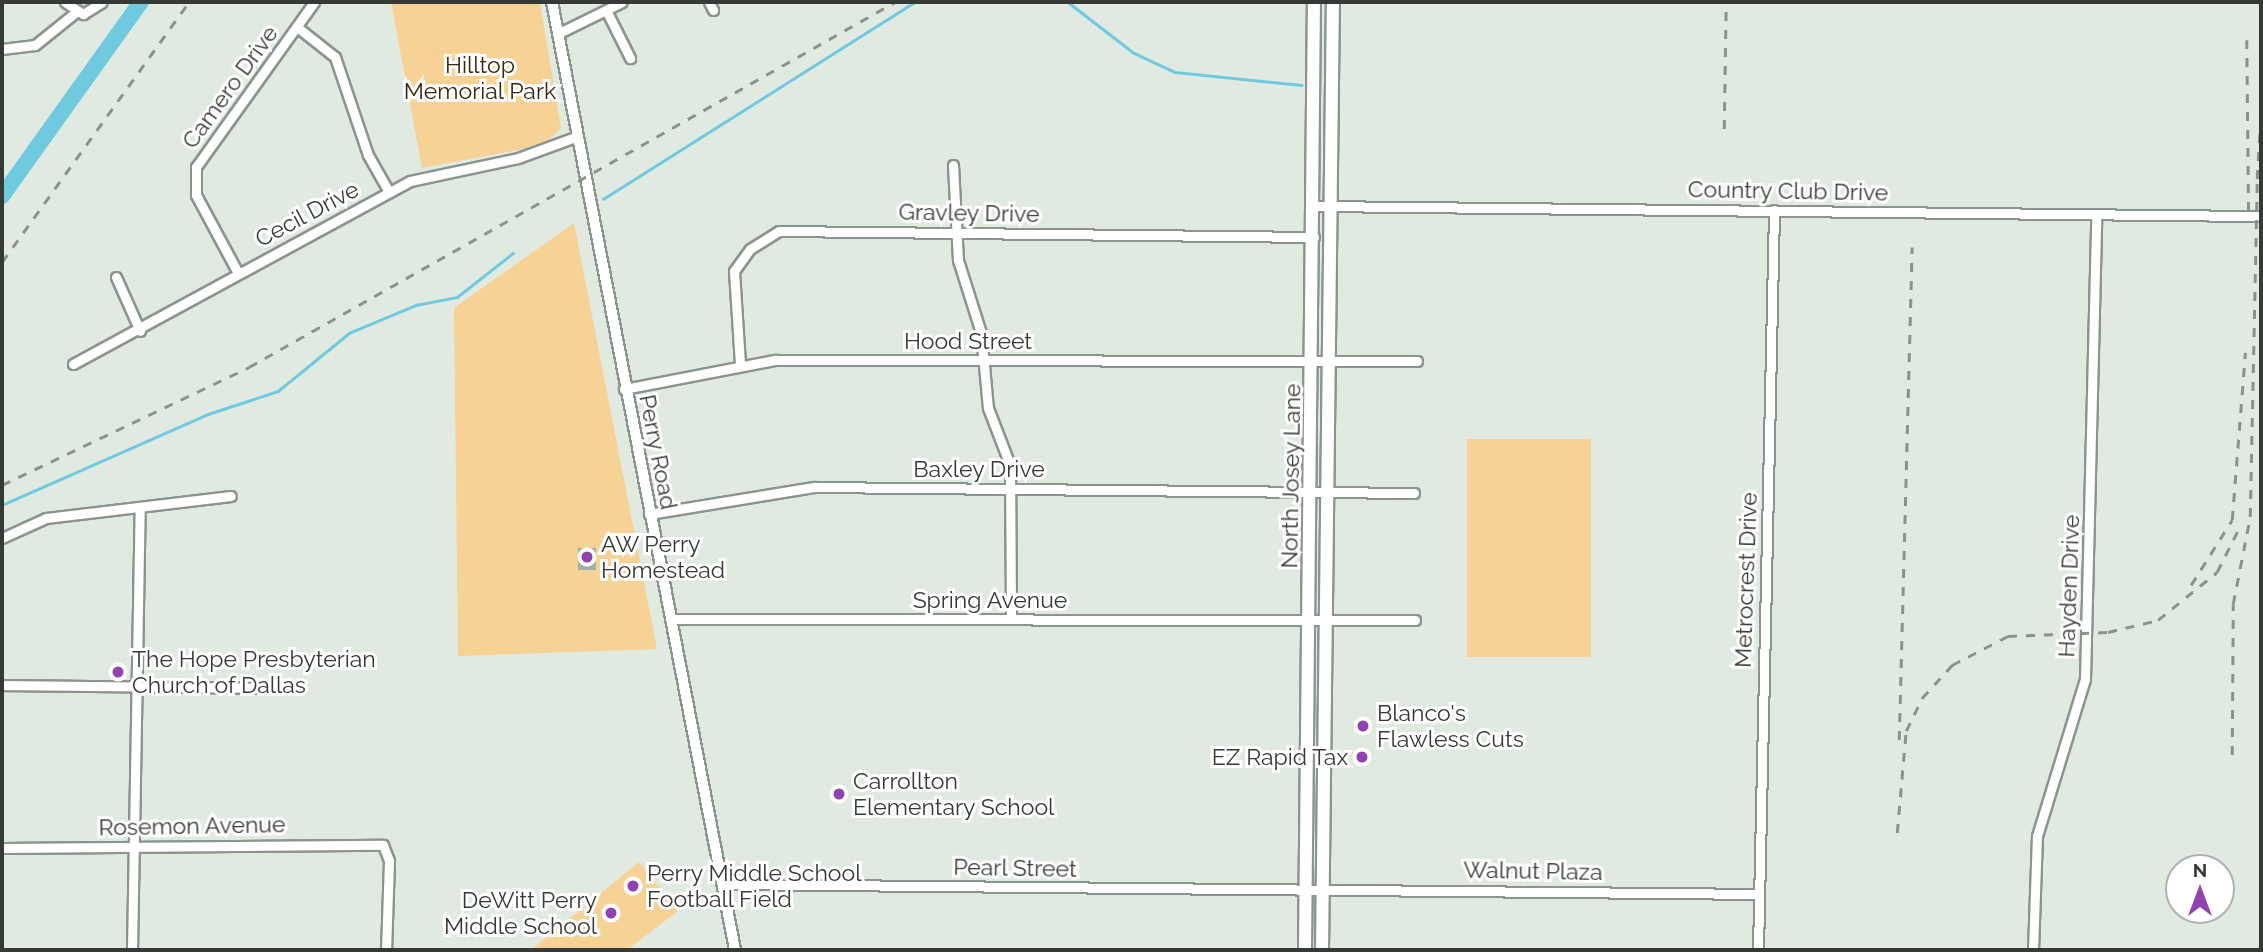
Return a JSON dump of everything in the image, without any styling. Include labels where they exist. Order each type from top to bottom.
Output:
[{"type":"main road","name":"North Josey Lane","points":[[1306,950],[1315,362],[1314,2]]},
{"type":"main road","name":"North Josey Lane","points":[[1322,950],[1331,362],[1333,2]]},
{"type":"street","points":[[65,2],[75,12],[91,13],[102,2]]},
{"type":"street","name":"Camero Drive","points":[[237,273],[196,195],[196,167],[314,2]]},
{"type":"street","name":"Perry Road","points":[[552,2],[575,137],[736,950]]},
{"type":"street","points":[[557,34],[622,2]]},
{"type":"street","points":[[606,10],[629,58]]},
{"type":"street","points":[[2,49],[35,45],[75,12]]},
{"type":"street","points":[[297,27],[335,57],[368,155],[389,192]]},
{"type":"street","name":"Cecil Drive","points":[[73,364],[140,331],[237,273],[389,192],[427,175],[518,158],[575,137]]},
{"type":"street","points":[[953,164],[953,230],[981,333],[981,359],[988,408],[1008,452],[1011,619]]},
{"type":"street","name":"Country Club Drive","points":[[1315,206],[2261,216]]},
{"type":"street","name":"Metrocrest Drive","points":[[1758,950],[1774,210]]},
{"type":"street","name":"Hayden Drive","points":[[2033,950],[2037,836],[2085,679],[2096,214]]},
{"type":"street","name":"Gravley Drive","points":[[740,364],[731,287],[741,258],[763,238],[779,231],[953,230],[1315,237]]},
{"type":"street","points":[[116,277],[140,331]]},
{"type":"street","name":"Hood Street","points":[[624,388],[740,364],[981,359],[1417,361]]},
{"type":"street","name":"Baxley Drive","points":[[649,514],[784,489],[1329,490],[1414,493]]},
{"type":"street","points":[[2,538],[17,527],[79,513],[231,496]]},
{"type":"street","points":[[132,950],[139,507]]},
{"type":"street","name":"Spring Avenue","points":[[670,620],[1310,617],[1415,621]]},
{"type":"street","points":[[2,685],[274,688]]},
{"type":"street","name":"Rosemon Avenue","points":[[2,848],[383,845],[389,861],[386,950]]},
{"type":"street","name":"Pearl Street","points":[[723,884],[1307,890]]},
{"type":"street","name":"Walnut Plaza","points":[[1307,890],[1758,894]]},
{"type":"green space","name":"Hilltop Memorial Park","points":[[391,2],[540,2],[561,128],[549,140],[518,150],[422,168]]},
{"type":"green space","points":[[574,223],[657,649],[458,656],[454,308]]},
{"type":"green space","points":[[1467,439],[1591,439],[1591,657],[1467,657]]},
{"type":"green space","name":"Perry Middle School Football Field","points":[[639,862],[678,911],[627,950],[531,950]]},
{"type":"building","name":"AW Perry Homestead","points":[[578,548],[596,548],[596,570],[578,570]]},
{"type":"waterway","points":[[2,196],[141,2]]},
{"type":"waterway","points":[[603,199],[915,2]]},
{"type":"waterway","points":[[1068,2],[1134,53],[1175,72],[1301,85]]},
{"type":"waterway","points":[[2,505],[208,414],[278,391],[349,333],[416,305],[457,297],[513,253]]},
{"type":"railway","points":[[2,262],[189,2]]},
{"type":"railway","points":[[2,485],[249,367],[895,2]]},
{"type":"railway","points":[[1724,129],[1726,2]]},
{"type":"railway","points":[[2247,40],[2249,218]]},
{"type":"railway","points":[[2257,179],[2261,110]]},
{"type":"railway","points":[[2232,755],[2233,604],[2250,517],[2257,171]]},
{"type":"railway","points":[[1899,740],[1912,247]]},
{"type":"railway","points":[[2191,585],[2232,520],[2245,353]]},
{"type":"railway","points":[[1897,833],[1906,731],[1922,698],[1952,665],[2008,636],[2108,632],[2158,620],[2217,572],[2241,524]]},
{"type":"place","name":"AW Perry Homestead","points":[[587,557]]},
{"type":"place","name":"The Hope Presbyterian Church of Dallas","points":[[118,672]]},
{"type":"place","name":"Blanco's Flawless Cuts","points":[[1363,726]]},
{"type":"place","name":"EZ Rapid Tax","points":[[1362,757]]},
{"type":"place","name":"Carrollton Elementary School","points":[[839,794]]},
{"type":"place","name":"Perry Middle School Football Field","points":[[633,886]]},
{"type":"place","name":"DeWitt Perry Middle School","points":[[611,913]]}]
